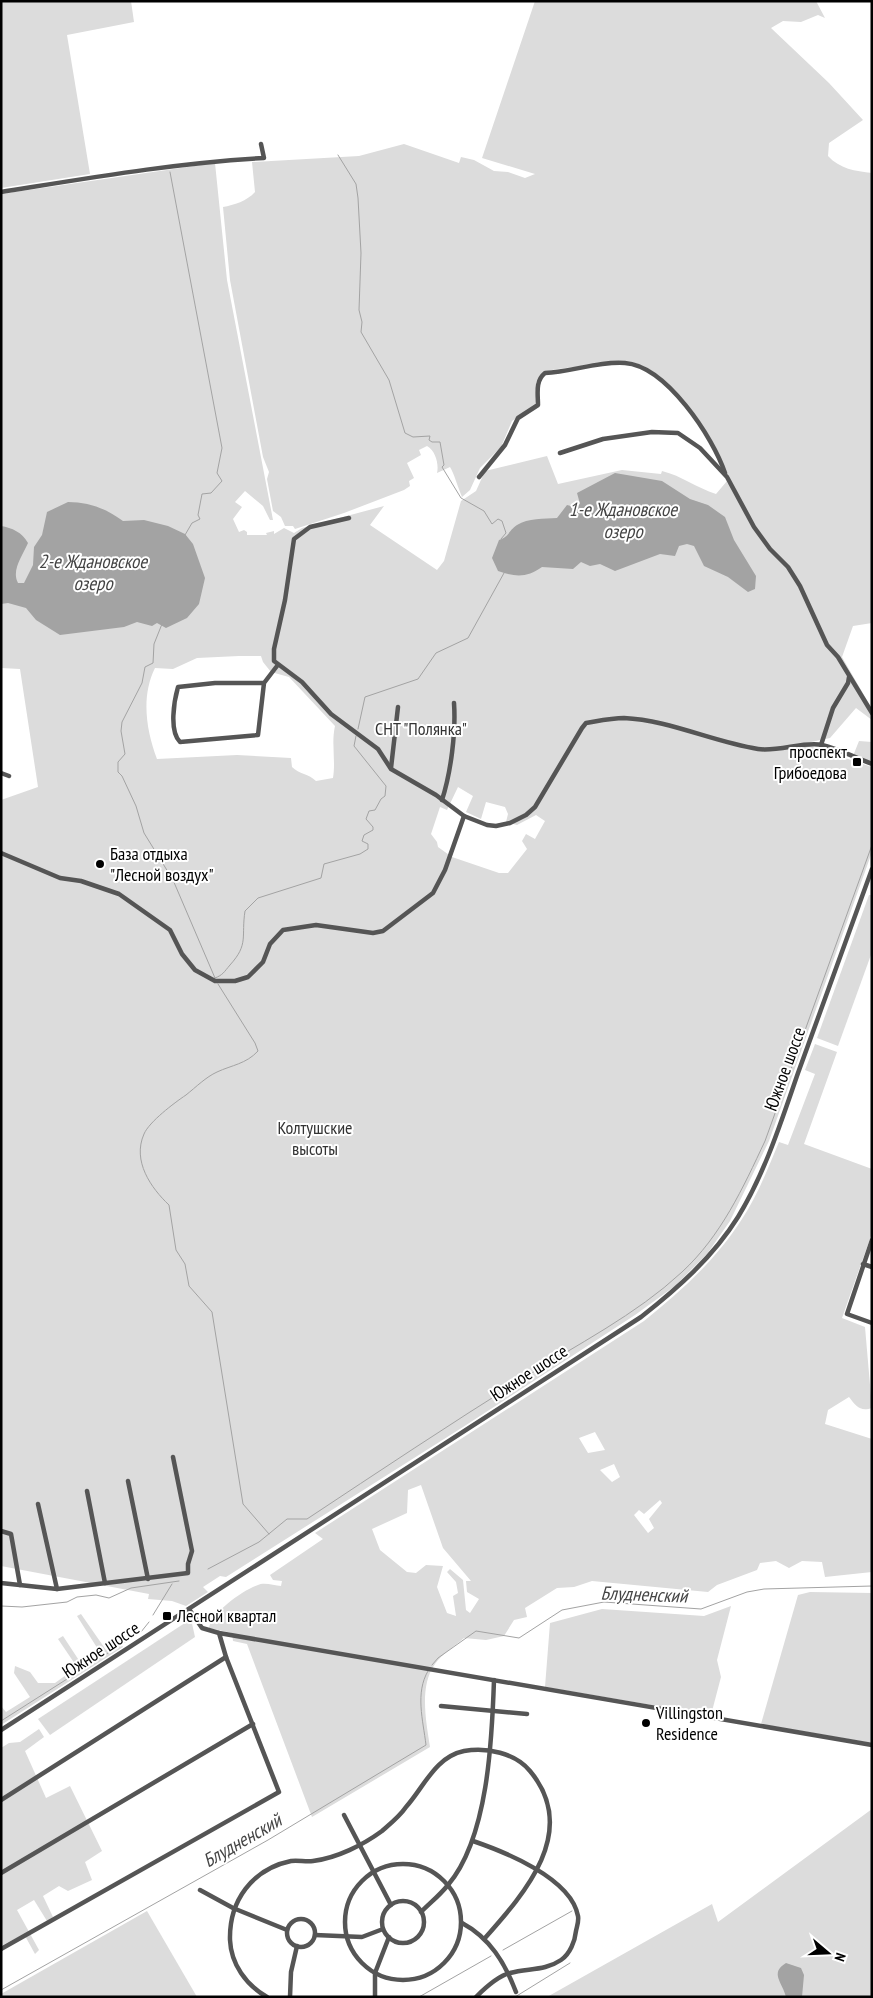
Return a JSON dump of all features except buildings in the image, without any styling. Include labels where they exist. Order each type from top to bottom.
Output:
[{"type":"street","points":[[1,192],[202,162],[264,158],[261,144]]},
{"type":"street","points":[[480,477],[504,445],[518,418],[538,405],[537,388],[545,373],[568,372],[612,362],[636,365],[664,381],[712,446],[754,527],[770,549],[788,567],[800,586],[820,631],[872,713]]},
{"type":"street","points":[[560,452],[629,434],[652,432],[678,433],[707,455],[727,477]]},
{"type":"street","points":[[350,518],[310,527],[294,539],[274,650],[274,661],[277,666],[302,682],[331,714],[378,749],[391,769],[442,800],[464,816],[496,826],[510,823],[526,815],[540,800],[586,723],[623,718],[647,722],[718,742],[760,750],[821,745],[872,764]]},
{"type":"street","points":[[264,683],[215,683],[178,687],[173,716],[180,742],[258,735],[264,683],[277,666]]},
{"type":"street","points":[[821,745],[834,708],[848,684],[848,676]]},
{"type":"street","points":[[442,800],[447,785],[455,730],[454,703]]},
{"type":"street","points":[[391,769],[398,707]]},
{"type":"street","points":[[1,773],[9,776]]},
{"type":"street","points":[[1,853],[60,878],[81,881],[119,894],[170,930],[182,954],[195,970],[209,980],[229,981],[248,977],[257,969],[270,944],[284,930],[316,925],[373,933],[383,930],[433,893],[445,870],[464,816]]},
{"type":"street","name":"Южное шоссе","points":[[1,1730],[641,1317],[676,1290],[708,1258],[738,1218],[763,1168],[872,869]]},
{"type":"street","points":[[872,1240],[847,1314],[872,1323]]},
{"type":"street","points":[[863,1264],[872,1267]]},
{"type":"street","points":[[1,1583],[57,1588],[188,1573],[188,1564],[192,1551],[173,1458]]},
{"type":"street","points":[[128,1481],[148,1578]]},
{"type":"street","points":[[87,1491],[105,1583]]},
{"type":"street","points":[[38,1504],[57,1588]]},
{"type":"street","points":[[1,1530],[11,1534],[20,1585]]},
{"type":"street","points":[[189,1609],[202,1628],[219,1633],[872,1745]]},
{"type":"street","points":[[1,1949],[279,1792],[226,1657],[219,1633]]},
{"type":"street","points":[[1,1800],[226,1657]]},
{"type":"street","points":[[421,1912],[449,1884],[473,1841],[492,1751],[494,1680]]},
{"type":"street","points":[[441,1706],[527,1714]]},
{"type":"street","points":[[1,1872],[253,1724]]},
{"type":"street","points":[[267,1997],[254,1989],[239,1970],[230,1951],[230,1928],[233,1908],[248,1883],[269,1868],[292,1860],[313,1861],[360,1845],[382,1830],[406,1808],[433,1769],[445,1759],[464,1751],[492,1751],[509,1755],[525,1766],[541,1785],[550,1808],[550,1830],[538,1869],[526,1891],[485,1938]]},
{"type":"street","points":[[344,1815],[391,1904]]},
{"type":"street","points":[[473,1841],[502,1851],[538,1869],[553,1880],[574,1905],[578,1917],[575,1941],[562,1959],[543,1969],[509,1973],[486,1987],[476,1997]]},
{"type":"street","points":[[399,1863],[418,1864],[435,1872],[449,1884],[458,1900],[462,1923],[461,1935],[454,1952],[442,1966],[427,1976],[410,1980],[392,1980],[375,1973],[360,1962],[350,1946],[345,1928],[346,1909],[353,1892],[365,1877],[374,1871],[399,1863]]},
{"type":"street","points":[[200,1890],[233,1908],[287,1930]]},
{"type":"street","points":[[404,1901],[416,1906],[421,1912],[423,1925],[417,1937],[405,1942],[398,1942],[389,1937],[383,1929],[383,1915],[391,1904],[404,1901]]},
{"type":"street","points":[[287,1930],[295,1920],[304,1919],[314,1927],[315,1935],[310,1943],[297,1946]]},
{"type":"street","points":[[462,1923],[485,1938],[500,1957],[509,1973],[516,1992]]},
{"type":"street","points":[[315,1935],[362,1937],[383,1929]]},
{"type":"street","points":[[287,1930],[290,1940],[297,1946]]},
{"type":"street","points":[[375,1997],[375,1973],[389,1937]]},
{"type":"street","points":[[290,1997],[291,1972],[297,1946]]},
{"type":"green space","points":[[1,1],[131,1],[134,22],[67,35],[90,174],[1,188]]},
{"type":"green space","name":"Колтушские высоты","points":[[535,1],[816,1],[825,18],[818,15],[801,22],[783,21],[771,28],[829,83],[863,120],[829,143],[828,156],[843,167],[872,173],[872,623],[853,626],[842,657],[872,709],[872,720],[856,708],[830,738],[811,742],[809,746],[872,767],[872,852],[769,1141],[730,1221],[707,1254],[675,1286],[635,1315],[463,1427],[226,1577],[220,1576],[203,1587],[208,1592],[186,1606],[172,1601],[148,1599],[149,1594],[1,1566],[1,800],[38,787],[20,669],[1,668],[1,194],[215,163],[227,280],[273,520],[270,520],[263,506],[245,491],[235,502],[242,507],[233,519],[239,532],[244,530],[247,532],[247,535],[267,535],[266,533],[274,531],[274,534],[284,528],[294,533],[302,528],[384,506],[370,525],[437,570],[444,561],[461,501],[476,491],[485,471],[547,456],[558,484],[622,470],[661,474],[662,471],[716,494],[727,481],[728,484],[731,481],[714,448],[691,411],[663,379],[647,368],[631,362],[618,361],[557,369],[542,373],[536,383],[537,398],[535,405],[512,421],[501,447],[480,468],[470,490],[462,497],[450,467],[437,473],[436,458],[433,451],[427,446],[419,450],[421,455],[407,463],[414,478],[409,481],[410,486],[404,490],[295,529],[293,526],[285,526],[281,517],[273,511],[267,479],[269,472],[263,457],[230,280],[223,207],[240,202],[255,192],[252,162],[359,156],[404,144],[459,163],[461,157],[474,160],[494,171],[508,172],[525,178],[535,174],[482,158]],"holes":[[[261,656],[271,672],[289,677],[335,726],[333,778],[316,781],[292,767],[291,758],[237,755],[157,759],[150,736],[147,713],[148,690],[155,668],[173,669],[197,658]],[[458,787],[473,796],[466,812],[481,819],[486,802],[505,807],[508,814],[506,822],[517,825],[536,815],[545,821],[535,839],[526,834],[522,841],[527,849],[508,873],[499,873],[452,857],[438,847],[431,834],[440,807],[447,810]]]},
{"type":"green space","points":[[859,741],[872,742],[872,763],[853,756]]},
{"type":"green space","points":[[869,895],[872,895],[872,952],[838,1046],[817,1038]]},
{"type":"green space","points":[[815,1044],[837,1052],[804,1144],[872,1169],[872,1233],[842,1318],[865,1327],[872,1408],[861,1409],[849,1397],[828,1410],[825,1424],[872,1439],[872,1572],[825,1577],[822,1562],[802,1561],[789,1568],[776,1561],[760,1563],[757,1570],[717,1585],[708,1592],[592,1581],[574,1587],[557,1588],[525,1608],[527,1617],[514,1620],[504,1636],[486,1640],[464,1638],[438,1660],[430,1673],[425,1693],[430,1747],[312,1817],[247,1644],[233,1641],[232,1633],[209,1628],[211,1622],[229,1602],[252,1588],[260,1584],[281,1586],[282,1581],[273,1580],[270,1575],[323,1539],[315,1533],[644,1321],[684,1286],[721,1248],[748,1210],[779,1142],[788,1145],[815,1074],[805,1070]],"holes":[[[595,1432],[605,1450],[588,1453],[579,1438]],[[614,1464],[620,1477],[612,1482],[600,1470]],[[421,1485],[443,1548],[471,1581],[466,1581],[467,1592],[479,1599],[470,1613],[466,1610],[463,1580],[450,1569],[447,1572],[456,1582],[458,1593],[453,1596],[456,1616],[447,1613],[437,1587],[443,1566],[426,1565],[416,1573],[407,1572],[380,1550],[372,1529],[407,1513],[408,1490]],[[660,1500],[662,1503],[649,1519],[654,1528],[648,1533],[634,1515],[639,1510],[644,1514]]]},
{"type":"green space","points":[[810,1592],[872,1593],[872,1743],[761,1724],[798,1595]]},
{"type":"green space","points":[[731,1606],[717,1660],[721,1677],[711,1715],[545,1687],[550,1623],[602,1609],[704,1616]]},
{"type":"green space","points":[[81,1614],[106,1650],[120,1641],[123,1647],[1,1725],[1,1706],[6,1712],[30,1697],[14,1673],[15,1666],[30,1672],[38,1683],[55,1683],[77,1667],[58,1639],[63,1636],[82,1665],[101,1654],[77,1616]]},
{"type":"green space","points":[[191,1619],[195,1637],[50,1735],[38,1719]]},
{"type":"green space","points":[[39,1729],[44,1737],[25,1751],[46,1798],[70,1786],[102,1851],[85,1862],[92,1880],[68,1891],[59,1886],[43,1896],[53,1917],[47,1921],[34,1900],[17,1910],[39,1950],[35,1954],[24,1934],[1,1946],[1,1748],[9,1743],[20,1742]]},
{"type":"green space","points":[[872,1809],[872,1997],[547,1997],[712,1904],[718,1922]]},
{"type":"green space","points":[[147,1911],[197,1997],[1,1997],[1,1994]]},
{"type":"water","name":"1-е Ждановское озеро","points":[[615,473],[662,481],[690,499],[708,505],[725,517],[734,540],[756,576],[755,589],[748,592],[728,577],[704,566],[694,546],[687,544],[679,546],[675,556],[660,554],[615,571],[600,564],[590,566],[581,562],[573,569],[542,567],[526,575],[498,571],[492,558],[499,540],[505,537],[514,527],[531,520],[557,518],[567,505],[575,507],[580,504],[577,493]]},
{"type":"water","name":"2-е Ждановское озеро","points":[[68,502],[83,503],[97,507],[123,521],[144,520],[168,526],[185,534],[193,544],[205,578],[199,604],[187,618],[166,628],[157,623],[152,626],[137,622],[124,627],[60,635],[36,620],[26,608],[8,603],[1,604],[1,526],[16,531],[28,543],[18,563],[16,573],[18,583],[24,583],[33,565],[34,547],[42,535],[47,512]]},
{"type":"water","points":[[786,1963],[801,1968],[804,1975],[802,1997],[786,1997],[778,1971]]},
{"type":"waterway","points":[[338,155],[356,184],[358,198],[361,253],[359,310],[362,322],[361,332],[389,380],[405,433],[413,437],[430,436],[429,440],[432,442],[440,442],[444,465],[442,467],[461,498],[484,511],[492,524],[498,519],[502,521],[506,533],[501,539]]},
{"type":"waterway","points":[[170,172],[222,448],[217,473],[222,481],[211,493],[202,494],[198,515],[200,519],[192,523],[185,535]]},
{"type":"waterway","points":[[358,729],[365,697],[418,679],[436,653],[468,638],[504,573]]},
{"type":"waterway","points":[[162,624],[154,644],[153,663],[145,667],[142,683],[122,722],[121,731],[125,754],[118,762],[118,772],[122,776],[136,806],[144,833],[173,880],[215,978]]},
{"type":"waterway","points":[[215,978],[223,973],[240,951],[243,940],[245,911],[258,898],[321,878],[324,864],[360,854],[368,849],[368,844],[362,841],[364,835],[373,830],[373,827],[366,819],[369,811],[375,810],[381,799],[385,796],[386,786],[354,746],[356,736]]},
{"type":"waterway","points":[[208,1569],[259,1542],[287,1519],[307,1519],[495,1396],[625,1316],[664,1288],[696,1258],[730,1211],[765,1141],[872,845]]},
{"type":"waterway","points":[[218,984],[255,1043],[258,1051],[244,1062],[209,1077],[162,1113],[144,1134],[140,1154],[145,1173],[150,1182],[169,1205],[176,1250],[185,1264],[189,1286],[212,1312],[243,1504],[269,1534]]},
{"type":"waterway","points":[[1,1606],[22,1607],[67,1602],[77,1597],[96,1595],[109,1598],[131,1588],[179,1581]]},
{"type":"waterway","points":[[153,1615],[172,1584]]},
{"type":"waterway","name":"Блудненский","points":[[432,1665],[438,1658],[476,1631],[519,1638],[562,1610],[604,1602],[701,1609],[747,1592],[764,1589],[872,1586]]},
{"type":"waterway","points":[[1,1721],[141,1632],[149,1622]]},
{"type":"waterway","name":"Блудненский","points":[[1,1990],[268,1840],[426,1745],[421,1697],[424,1679],[428,1671]]},
{"type":"waterway","points":[[503,1950],[572,1911]]},
{"type":"waterway","points":[[419,1997],[491,1956]]},
{"type":"waterway","points":[[515,1997],[570,1963]]},
{"type":"place","name":"проспект Грибоедова","points":[[857,762]]},
{"type":"place","name":"База отдыха \"Лесной воздух\"","points":[[100,864]]},
{"type":"place","name":"Лесной квартал","points":[[167,1616]]},
{"type":"place","name":"Villingston Residence","points":[[646,1723]]},
{"type":"park label","name":"СНТ \"Полянка\"","points":[[421,729]]}]
